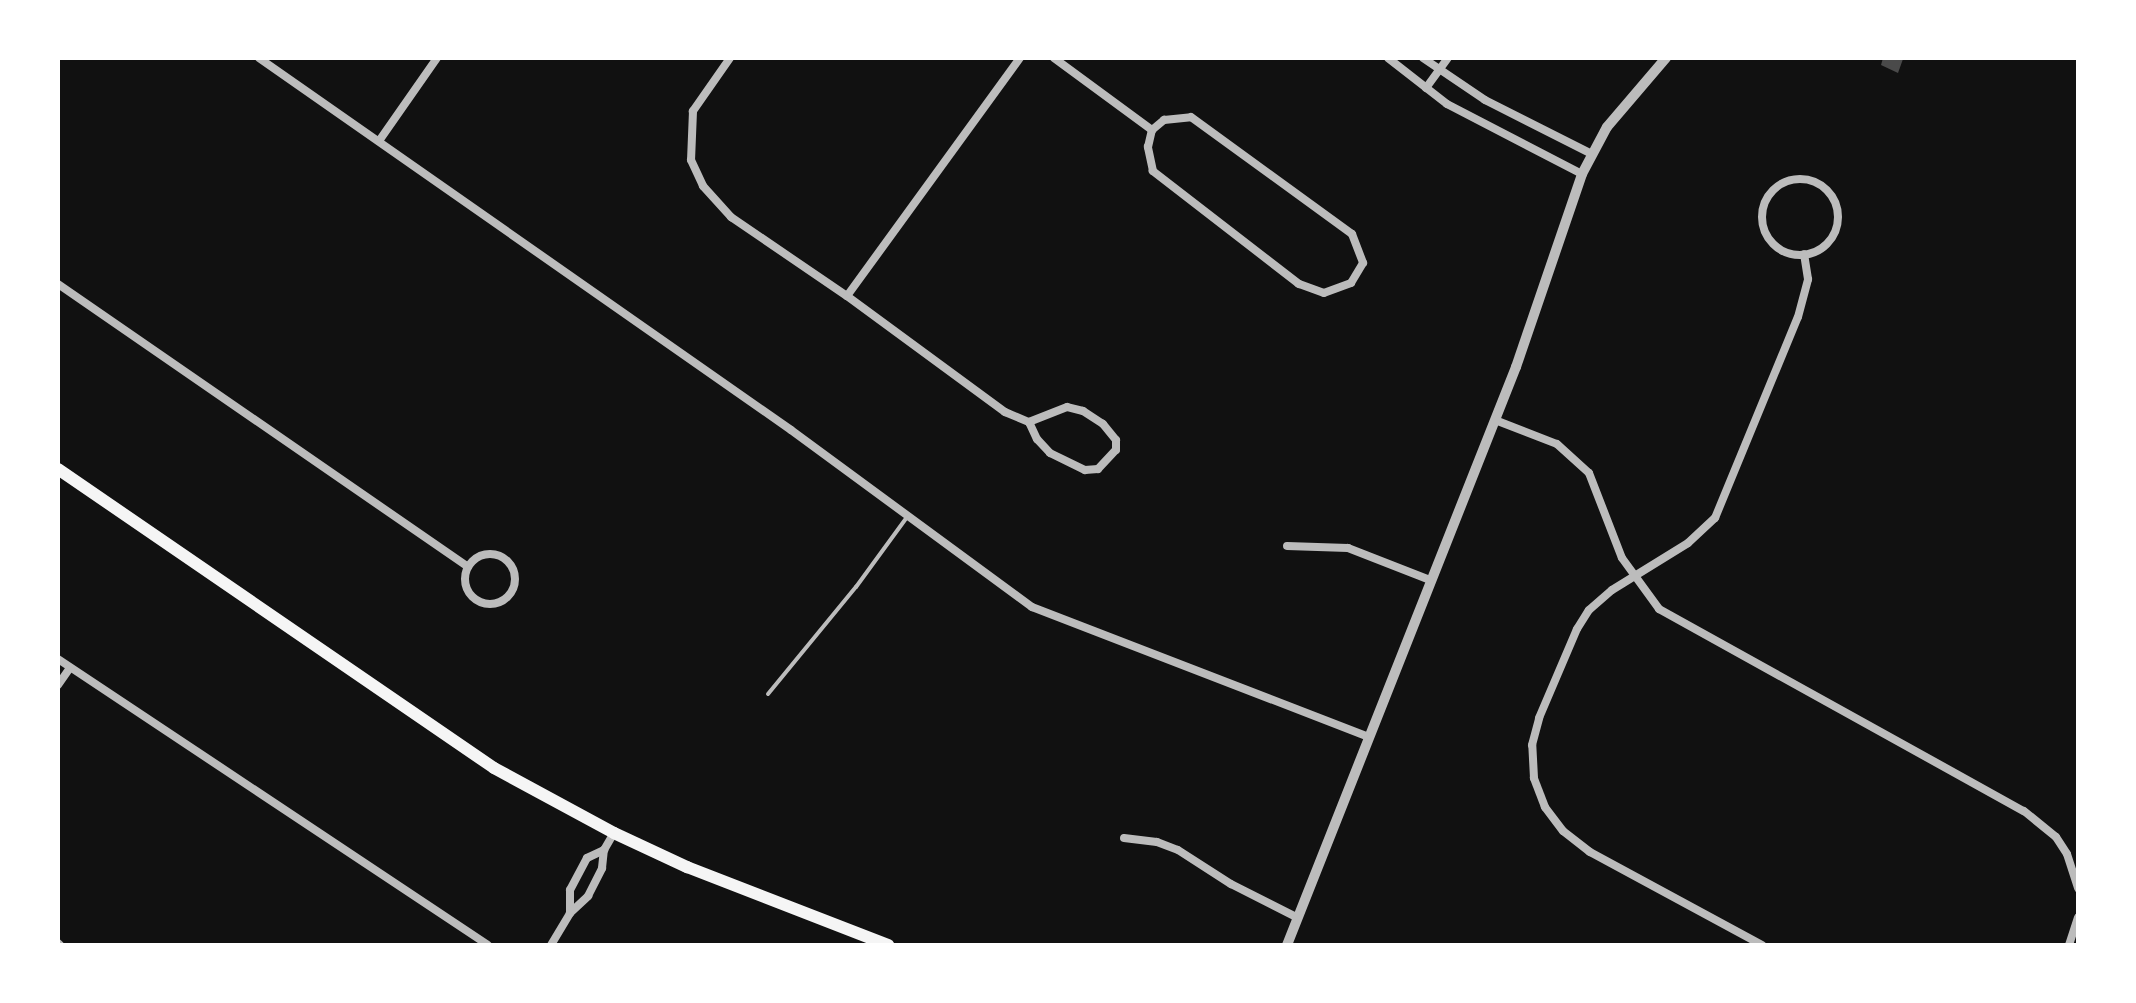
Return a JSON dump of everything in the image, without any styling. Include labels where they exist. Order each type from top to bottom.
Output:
[{"type":"main road","points":[[58,469],[494,768],[614,833],[687,867],[888,945]]},
{"type":"street","points":[[259,58],[778,421],[1032,607],[1369,737]]},
{"type":"street","points":[[379,141],[437,58]]},
{"type":"street","points":[[730,58],[693,111],[691,160],[703,186],[731,217],[847,296],[1005,412],[1029,422],[1037,439],[1050,453],[1085,470],[1098,469],[1116,450],[1116,440],[1103,424],[1083,411],[1067,407],[1029,422]]},
{"type":"street","points":[[847,296],[1020,58]]},
{"type":"street","points":[[1054,58],[1152,130]]},
{"type":"street","points":[[1388,58],[1447,104],[1582,174]]},
{"type":"street","points":[[1423,58],[1485,100],[1592,154]]},
{"type":"street","points":[[1426,88],[1448,58]]},
{"type":"street","points":[[1287,945],[1495,420],[1582,174],[1607,127],[1666,58]]},
{"type":"street","points":[[1191,117],[1352,234],[1363,263],[1351,283],[1339,291],[1324,293],[1299,284],[1153,171],[1148,147],[1152,130],[1164,120],[1191,117]]},
{"type":"street","points":[[1798,179],[1810,180],[1829,192],[1838,212],[1838,223],[1828,243],[1804,254],[1778,248],[1762,222],[1770,193],[1788,181],[1798,179]]},
{"type":"street","points":[[1762,945],[1590,852],[1563,831],[1545,807],[1534,778],[1535,730],[1577,629],[1589,610],[1688,543],[1715,518],[1805,297],[1808,279],[1804,254]]},
{"type":"street","points":[[58,284],[468,567]]},
{"type":"street","points":[[1495,420],[1557,444],[1589,473],[1633,578],[1659,609],[2043,824],[2067,854],[2078,888]]},
{"type":"street","points":[[1287,546],[1348,548],[1430,580]]},
{"type":"street","points":[[484,555],[500,556],[514,574],[512,590],[495,604],[478,601],[467,589],[468,567],[484,555]]},
{"type":"street","points":[[58,659],[488,945]]},
{"type":"street","points":[[58,685],[70,668]]},
{"type":"street","points":[[551,945],[570,913],[588,896],[602,868],[604,850],[614,833]]},
{"type":"street","points":[[1124,838],[1157,842],[1178,850],[1231,884],[1298,918]]},
{"type":"street","points":[[570,913],[570,890],[587,858],[604,850]]},
{"type":"street","points":[[2069,945],[2078,917]]},
{"type":"lane","points":[[768,694],[856,587],[907,517]]},
{"type":"building","points":[[1883,58],[1903,59],[1898,73],[1881,65]]}]
